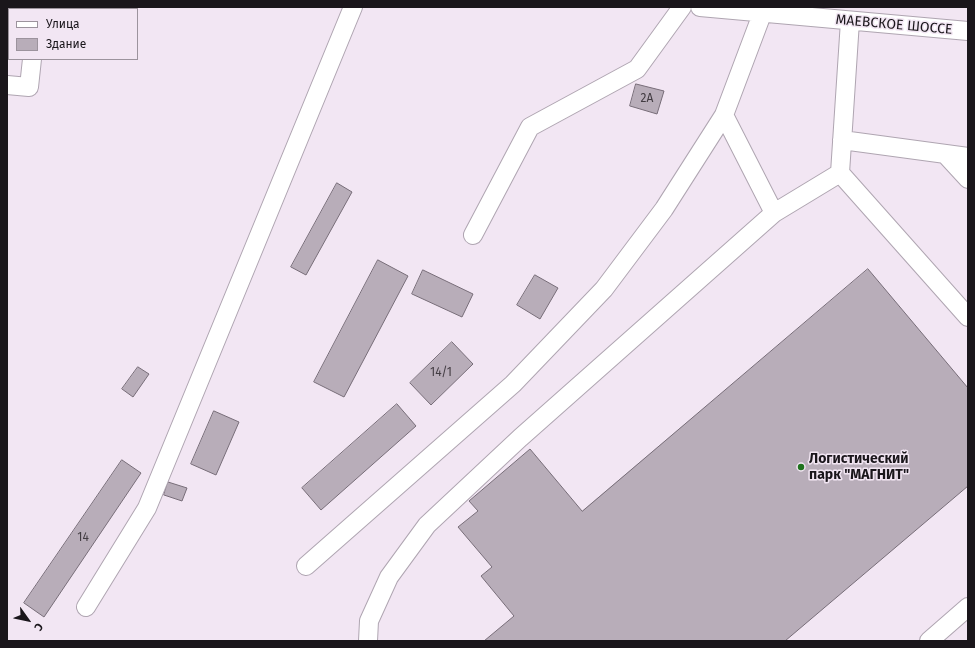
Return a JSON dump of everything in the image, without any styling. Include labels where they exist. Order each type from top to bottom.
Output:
[{"type":"street","points":[[86,607],[147,508],[353,7]]},
{"type":"street","points":[[473,235],[530,127],[637,69],[682,7]]},
{"type":"street","name":"МАЕВСКОЕ ШОССЕ","points":[[700,7],[762,14],[968,31]]},
{"type":"street","points":[[306,566],[513,384],[604,289],[664,209],[724,115],[762,14]]},
{"type":"street","points":[[850,21],[840,173],[968,317]]},
{"type":"street","points":[[7,85],[29,87],[32,60]]},
{"type":"street","points":[[724,115],[774,214]]},
{"type":"street","points":[[842,140],[968,157]]},
{"type":"street","points":[[945,154],[968,179]]},
{"type":"street","points":[[368,641],[369,621],[389,577],[427,526],[520,438],[774,214],[840,173]]},
{"type":"street","points":[[929,641],[968,606]]},
{"type":"building","points":[[7,7],[21,7],[8,8],[7,17]]},
{"type":"building","points":[[636,84],[664,91],[657,114],[630,106]]},
{"type":"building","points":[[337,183],[352,192],[306,275],[291,267]]},
{"type":"building","points":[[378,260],[408,276],[344,397],[314,382]]},
{"type":"building","name":"Логистический парк \"МАГНИТ\"","points":[[868,269],[968,388],[968,486],[785,641],[484,641],[514,616],[481,576],[492,567],[458,527],[478,511],[469,501],[530,449],[582,511]]},
{"type":"building","points":[[423,270],[473,294],[462,317],[412,294]]},
{"type":"building","points":[[535,275],[558,288],[540,319],[517,305]]},
{"type":"building","points":[[452,342],[473,364],[431,405],[410,383]]},
{"type":"building","points":[[138,367],[149,374],[133,397],[122,389]]},
{"type":"building","points":[[397,404],[416,426],[321,510],[302,488]]},
{"type":"building","points":[[214,411],[239,422],[216,475],[191,464]]},
{"type":"building","points":[[122,460],[141,473],[44,617],[24,603]]},
{"type":"building","points":[[168,482],[187,488],[182,501],[164,495]]},
{"type":"place","name":"Логистический парк \"МАГНИТ\"","points":[[801,467]]}]
